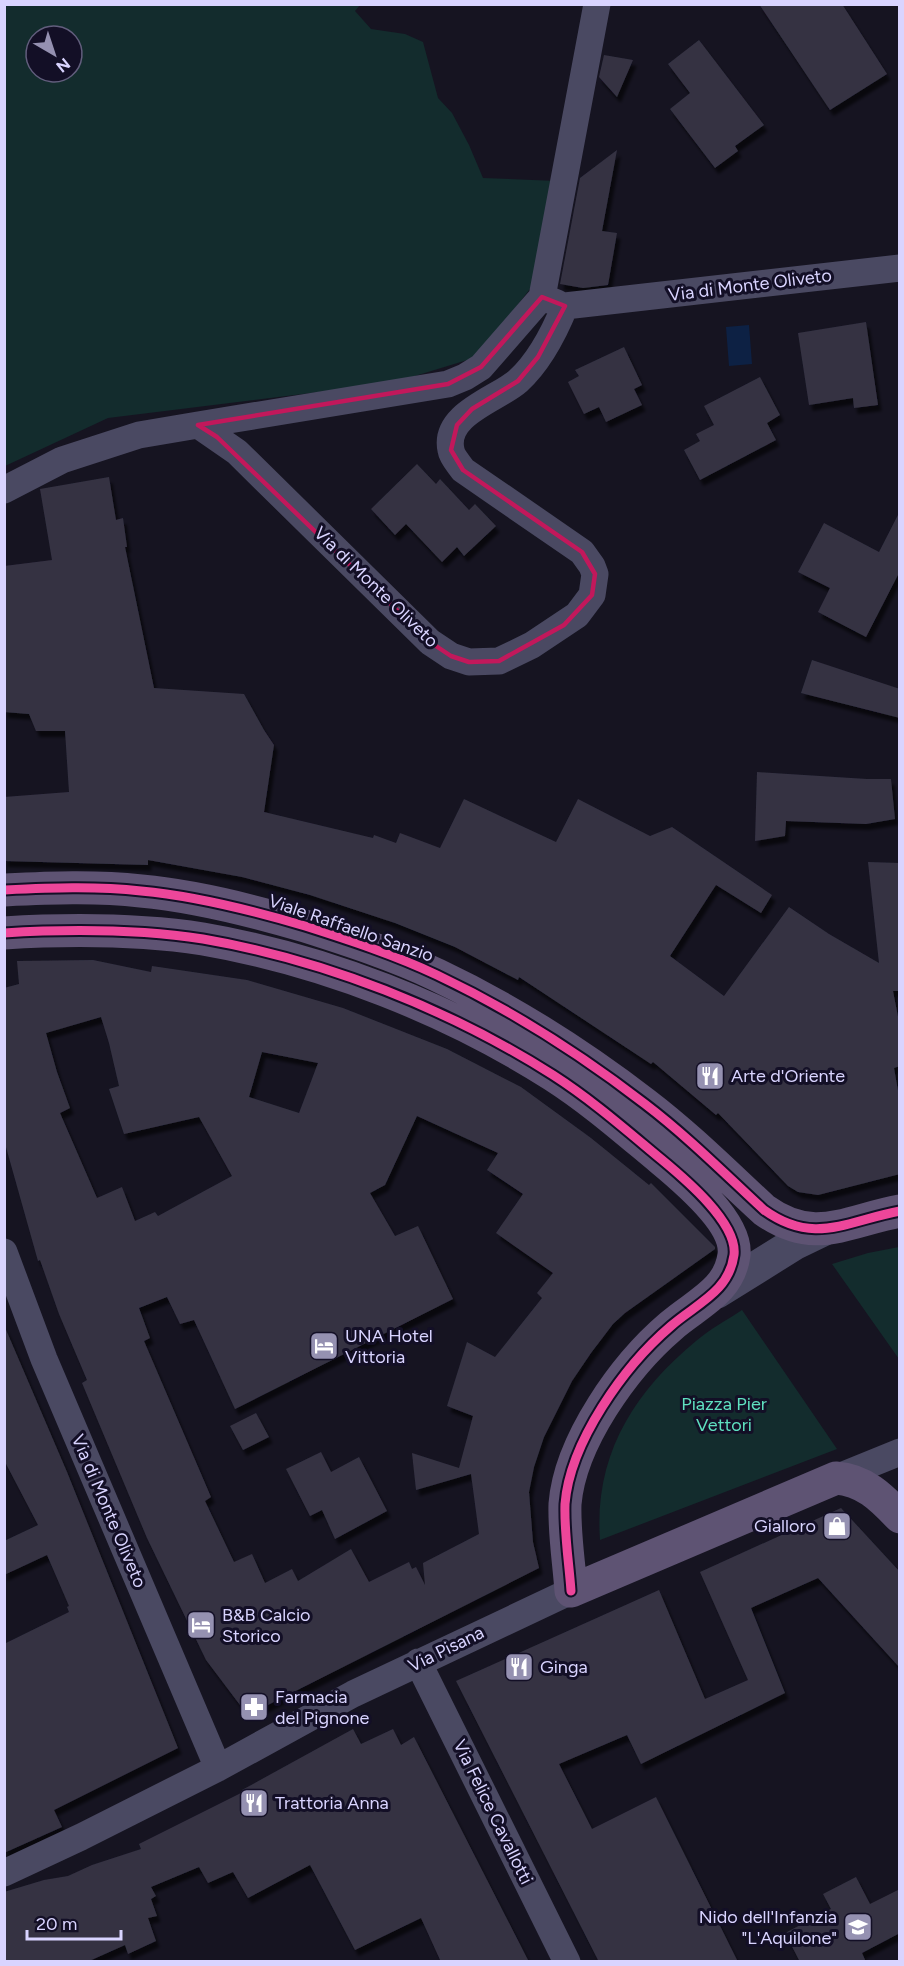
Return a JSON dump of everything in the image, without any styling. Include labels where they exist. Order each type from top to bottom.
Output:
[{"type":"main road","name":"Viale Raffaello Sanzio","points":[[4,890],[67,887],[141,891],[220,903],[340,937],[436,974],[553,1039],[624,1088],[647,1105],[776,1218],[796,1227],[824,1230]]},
{"type":"main road","points":[[4,933],[60,930],[134,932],[202,939],[252,950],[383,989],[434,1010],[492,1039],[554,1076],[612,1118],[669,1166],[718,1216],[730,1233],[734,1252],[727,1279],[717,1292],[670,1327],[645,1350],[615,1385],[593,1423],[573,1468],[565,1520],[572,1591]]},
{"type":"main road","points":[[824,1230],[900,1211]]},
{"type":"main road","points":[[836,1478],[865,1485],[900,1517]]},
{"type":"main road","name":"Via Pisana","points":[[572,1591],[836,1478]]},
{"type":"street","name":"Via di Monte Oliveto","points":[[198,425],[237,452],[430,642],[451,656],[469,662],[499,661],[532,645],[577,615],[592,595],[595,574],[582,552],[463,470],[451,450],[452,436],[457,425],[472,409],[518,381],[548,342],[597,4]]},
{"type":"street","name":"Via di Monte Oliveto","points":[[553,301],[900,268]]},
{"type":"street","points":[[4,490],[62,460],[139,435],[448,384],[481,367],[553,301]]},
{"type":"street","points":[[717,1292],[794,1244],[824,1230]]},
{"type":"street","name":"Via di Monte Oliveto","points":[[4,1252],[44,1359],[218,1768]]},
{"type":"street","name":"Via Pisana","points":[[836,1478],[900,1452]]},
{"type":"street","name":"Via Pisana","points":[[4,1873],[218,1768],[353,1694],[572,1591]]},
{"type":"street","name":"Via Felice Cavallotti","points":[[418,1662],[567,1962]]},
{"type":"highlighted area","points":[[542,297],[565,306],[538,357],[518,381],[472,409],[457,425],[451,450],[463,470],[582,552],[595,574],[592,595],[564,625],[499,661],[469,662],[451,656],[430,642],[217,437],[198,425],[448,384],[481,367]]},
{"type":"green space","points":[[5,5],[360,5],[355,11],[371,29],[405,34],[423,42],[438,98],[452,113],[483,178],[557,181],[540,276],[477,357],[392,383],[108,418],[5,466]]},
{"type":"green space","points":[[900,1247],[899,1359],[832,1264],[868,1253]]},
{"type":"green space","name":"Piazza Pier Vettori","points":[[742,1310],[837,1449],[600,1540],[600,1509],[611,1454],[622,1428],[636,1405],[674,1361],[701,1337]]},
{"type":"water","points":[[749,325],[752,364],[729,366],[726,327]]},
{"type":"building","points":[[759,4],[842,4],[887,74],[830,110]]},
{"type":"building","points":[[699,40],[764,125],[735,146],[738,151],[715,168],[670,109],[690,93],[668,64]]},
{"type":"building","points":[[604,55],[633,60],[617,97],[599,77]]},
{"type":"building","points":[[617,150],[602,231],[617,233],[608,285],[583,288],[560,284],[580,178]]},
{"type":"building","points":[[866,322],[878,405],[854,408],[853,398],[809,405],[798,333]]},
{"type":"building","points":[[624,347],[642,385],[634,389],[642,405],[606,422],[599,407],[584,414],[568,382],[579,376],[575,370]]},
{"type":"building","points":[[760,377],[780,415],[767,423],[776,440],[700,480],[684,450],[700,441],[696,434],[714,425],[704,406]]},
{"type":"building","points":[[417,464],[436,484],[440,479],[469,510],[475,504],[496,526],[464,556],[457,547],[442,562],[406,524],[395,535],[371,509]]},
{"type":"building","points":[[109,477],[116,520],[123,518],[127,547],[125,547],[154,688],[244,694],[274,745],[264,812],[373,838],[374,835],[396,843],[400,833],[440,848],[464,799],[556,842],[578,799],[650,836],[672,827],[772,895],[761,913],[716,885],[670,956],[724,996],[789,907],[879,963],[868,862],[900,863],[900,991],[893,991],[900,1027],[900,1066],[894,1068],[900,1102],[900,1174],[818,1195],[798,1192],[788,1186],[718,1113],[716,1115],[653,1062],[651,1064],[519,977],[518,980],[455,947],[395,923],[310,895],[242,877],[148,860],[148,865],[4,861],[4,797],[69,792],[65,731],[36,731],[29,714],[4,712],[4,566],[52,560],[40,489]]},
{"type":"building","points":[[900,511],[900,571],[866,637],[818,612],[830,588],[798,572],[824,523],[879,552]]},
{"type":"building","points":[[812,660],[900,689],[900,718],[801,693]]},
{"type":"building","points":[[757,772],[891,779],[895,819],[866,824],[786,821],[785,836],[755,841]]},
{"type":"building","points":[[93,960],[151,972],[152,966],[247,980],[343,1008],[447,1049],[521,1087],[591,1138],[649,1185],[651,1183],[715,1247],[613,1324],[572,1381],[544,1437],[529,1492],[533,1542],[539,1568],[256,1711],[246,1713],[206,1660],[147,1538],[82,1383],[87,1380],[59,1314],[40,1260],[38,1261],[4,1140],[4,988],[19,984],[17,961]],"holes":[[[101,1017],[119,1086],[109,1089],[124,1134],[199,1117],[232,1176],[158,1216],[155,1212],[135,1221],[122,1187],[97,1198],[60,1113],[70,1108],[46,1033]],[[262,1052],[318,1063],[299,1113],[249,1097]],[[417,1116],[498,1153],[487,1170],[523,1194],[496,1233],[553,1273],[537,1293],[542,1298],[495,1357],[467,1342],[447,1406],[473,1416],[459,1468],[412,1453],[416,1490],[471,1474],[479,1534],[423,1563],[425,1585],[416,1567],[412,1569],[409,1562],[369,1582],[351,1549],[298,1581],[292,1569],[265,1583],[252,1554],[234,1562],[205,1501],[211,1497],[144,1341],[150,1338],[139,1308],[167,1297],[180,1324],[194,1320],[235,1409],[453,1299],[418,1226],[395,1236],[370,1193],[385,1185]]]},
{"type":"building","points":[[4,1325],[67,1472],[178,1748],[54,1810],[62,1827],[4,1853],[4,1644],[69,1612],[67,1607],[69,1606],[47,1555],[4,1575],[4,1541],[38,1525],[4,1460]]},
{"type":"building","points":[[256,1413],[269,1437],[243,1450],[230,1426]]},
{"type":"building","points":[[321,1452],[331,1472],[359,1457],[387,1511],[335,1539],[322,1510],[310,1516],[286,1469]]},
{"type":"building","points":[[841,1508],[900,1572],[900,1668],[818,1578],[751,1608],[785,1693],[641,1764],[627,1735],[559,1764],[592,1829],[656,1797],[738,1962],[599,1962],[456,1681],[659,1590],[705,1699],[748,1680],[700,1572]]},
{"type":"building","points":[[353,1729],[361,1744],[393,1729],[401,1745],[414,1737],[529,1962],[441,1962],[421,1918],[355,1950],[310,1865],[248,1898],[233,1872],[208,1883],[199,1867],[151,1887],[156,1896],[151,1899],[157,1916],[148,1918],[156,1941],[128,1954],[125,1945],[87,1962],[4,1962],[4,1892],[44,1880],[68,1876],[92,1865],[141,1849],[139,1844],[243,1792],[242,1790]]},
{"type":"building","points":[[856,1877],[870,1904],[900,1889],[900,1933],[862,1953],[866,1962],[800,1962],[785,1933],[831,1909],[823,1894]]},
{"type":"cycle path","points":[[4,890],[107,888],[182,896],[264,914],[372,948],[465,989],[570,1050],[661,1116],[764,1210],[782,1221],[799,1227],[831,1228],[900,1211]]},
{"type":"cycle path","points":[[4,933],[104,931],[153,933],[203,939],[295,960],[385,990],[472,1029],[553,1075],[622,1126],[708,1202],[728,1229],[733,1242],[734,1255],[731,1268],[726,1279],[710,1296],[671,1326],[635,1362],[602,1407],[588,1431],[569,1480],[565,1504],[571,1591]]},
{"type":"place","name":"Arte d'Oriente","points":[[710,1076]]},
{"type":"place","name":"UNA Hotel Vittoria","points":[[324,1346]]},
{"type":"place","name":"Gialloro","points":[[837,1526]]},
{"type":"place","name":"B&B Calcio Storico","points":[[201,1625]]},
{"type":"place","name":"Ginga","points":[[519,1667]]},
{"type":"place","name":"Farmacia del Pignone","points":[[254,1707]]},
{"type":"place","name":"Trattoria Anna","points":[[254,1803]]},
{"type":"place","name":"Nido dell'Infanzia \"L'Aquilone\"","points":[[858,1927]]}]
